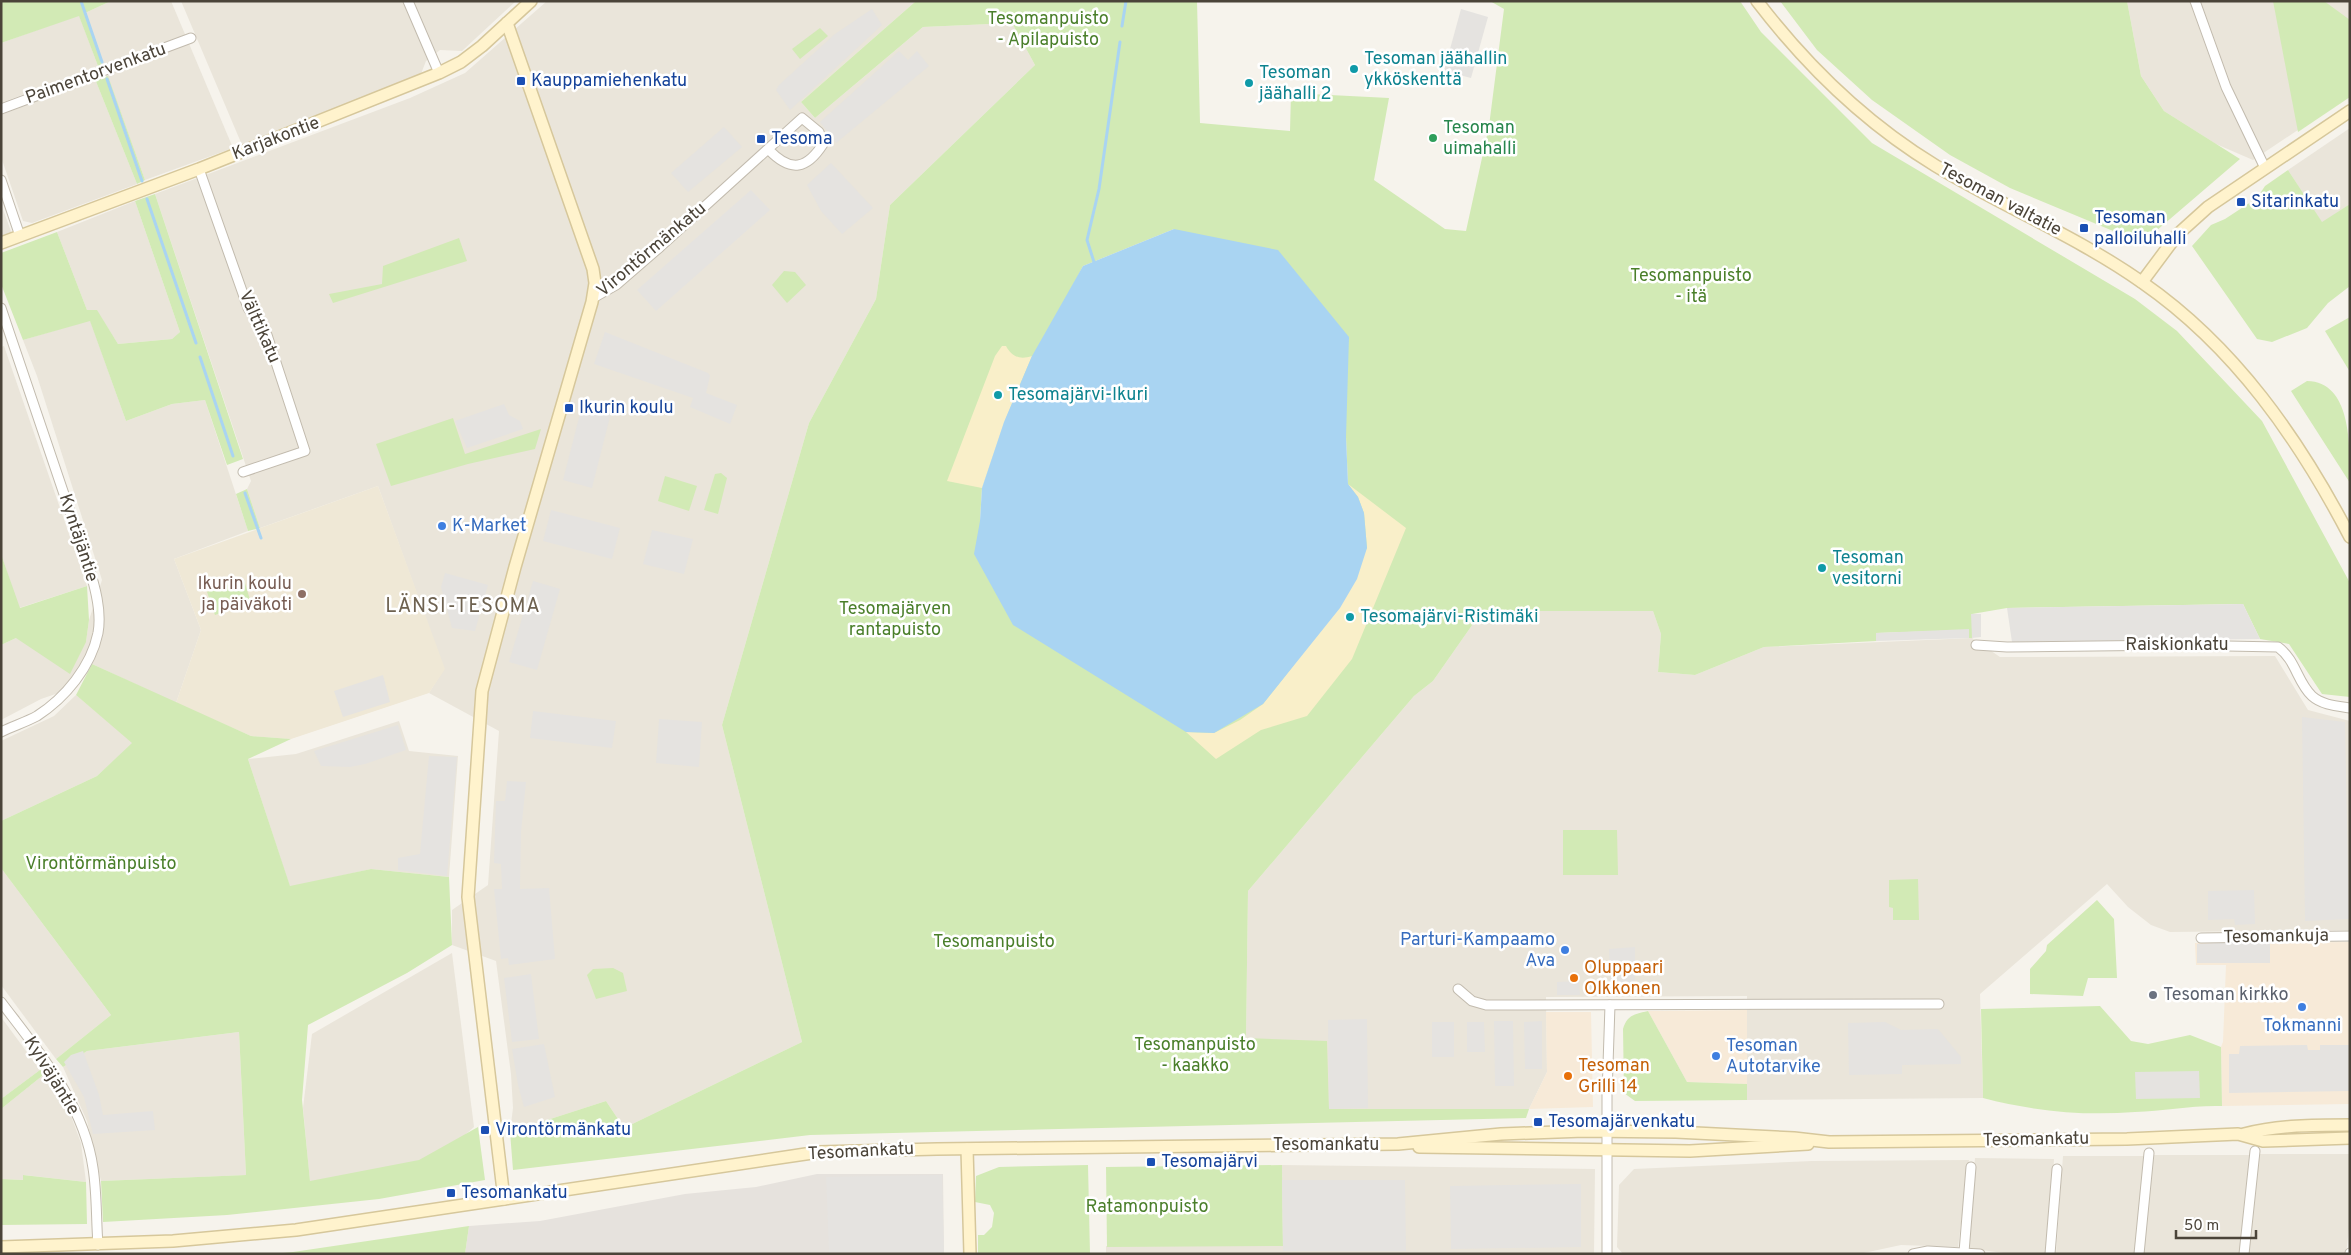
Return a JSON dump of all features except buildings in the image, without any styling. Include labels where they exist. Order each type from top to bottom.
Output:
[{"type":"main road","name":"Karjakontie","points":[[1,243],[199,169],[439,73],[461,62],[482,46],[531,1]]},
{"type":"main road","name":"Tesoman valtatie","points":[[1757,1],[1813,69],[1896,138],[1936,166],[2077,242],[2142,282],[2168,302],[2230,358],[2255,387],[2314,470],[2350,537]]},
{"type":"main road","points":[[507,23],[593,269],[596,283],[594,298]]},
{"type":"main road","points":[[2142,282],[2177,235],[2208,207],[2350,111]]},
{"type":"main road","name":"Virontörmänkatu","points":[[504,1199],[468,897],[482,692],[515,567],[594,298]]},
{"type":"main road","name":"Tesomankatu","points":[[1398,1144],[1431,1148],[1690,1151],[1798,1146],[1829,1142],[2127,1139],[2242,1135],[2261,1129],[2350,1125]]},
{"type":"main road","name":"Tesomankatu","points":[[1,1247],[173,1241],[296,1230],[819,1152],[1398,1144],[1502,1134],[1608,1131],[1784,1137],[1829,1142]]},
{"type":"main road","name":"Tesomankatu","points":[[2242,1135],[2264,1141],[2350,1138]]},
{"type":"main road","points":[[967,1149],[970,1254]]},
{"type":"street","points":[[408,1],[439,73]]},
{"type":"street","points":[[2194,1],[2226,87],[2265,168]]},
{"type":"street","name":"Paimentorvenkatu","points":[[1,109],[191,38]]},
{"type":"street","name":"Virontörmänkatu","points":[[594,298],[616,285],[660,247],[802,118],[819,132],[823,144],[813,159],[801,165],[789,165],[778,159],[769,150]]},
{"type":"street","name":"Välttikatu","points":[[199,169],[248,308],[267,334],[305,451],[243,472]]},
{"type":"street","points":[[1,180],[20,236]]},
{"type":"street","name":"Kyntäjäntie","points":[[1,308],[88,565],[97,600],[98,634],[91,654],[72,685],[62,696],[35,716],[1,732]]},
{"type":"street","name":"Raiskionkatu","points":[[1976,644],[2007,647],[2177,644],[2278,647],[2288,654],[2312,696],[2326,704],[2350,708]]},
{"type":"street","name":"Tesomankuja","points":[[2201,938],[2350,936]]},
{"type":"street","points":[[1458,990],[1472,1001],[1486,1005],[1939,1004]]},
{"type":"street","name":"Kylväjäntie","points":[[1,1002],[56,1077],[85,1135],[93,1168],[98,1245]]},
{"type":"street","points":[[1607,1254],[1610,1005]]},
{"type":"street","points":[[2244,1254],[2255,1150]]},
{"type":"street","points":[[2140,1254],[2149,1152]]},
{"type":"street","points":[[1964,1252],[1971,1167]]},
{"type":"street","points":[[2050,1254],[2057,1170]]},
{"type":"street","points":[[1914,1254],[1964,1252],[1980,1254]]},
{"type":"shaded area","points":[[111,1],[171,1],[233,148],[145,180],[85,13]]},
{"type":"shaded area","points":[[181,1],[516,1],[462,51],[440,50],[426,61],[419,79],[242,145]]},
{"type":"shaded area","points":[[547,1],[916,1],[801,102],[815,118],[923,27],[1012,23],[1035,65],[890,205],[876,299],[809,423],[722,725],[802,1042],[624,1128],[606,1101],[510,1132],[513,1108],[511,1074],[496,961],[452,945],[452,910],[488,885],[499,731],[429,693],[444,669],[378,486],[260,528],[247,489],[251,481],[155,194],[410,98],[465,73]]},
{"type":"shaded area","points":[[2127,1],[2350,1],[2350,95],[2253,160],[2216,144],[2164,111],[2141,76]]},
{"type":"shaded area","points":[[872,9],[882,25],[790,110],[776,90],[779,85],[835,34]]},
{"type":"shaded area","points":[[1461,9],[1488,17],[1471,78],[1444,71]]},
{"type":"shaded area","points":[[79,15],[98,66],[1,103],[1,43]]},
{"type":"shaded area","points":[[899,51],[908,60],[917,51],[929,66],[836,143],[820,122]]},
{"type":"shaded area","points":[[95,79],[137,184],[32,223],[23,221],[1,157],[1,115]]},
{"type":"shaded area","points":[[724,127],[742,147],[688,192],[671,173]]},
{"type":"shaded area","points":[[2350,128],[2350,204],[2322,223],[2288,170]]},
{"type":"shaded area","points":[[831,163],[873,208],[842,234],[821,211],[807,185]]},
{"type":"shaded area","points":[[751,190],[770,210],[656,311],[637,290]]},
{"type":"shaded area","points":[[135,201],[180,332],[172,339],[118,344],[97,311],[87,310],[57,232]]},
{"type":"shaded area","points":[[1,204],[12,234],[1,237]]},
{"type":"shaded area","points":[[90,320],[126,421],[172,404],[205,400],[248,531],[174,559],[201,630],[176,703],[92,664],[76,687],[41,699],[1,720],[1,645],[16,638],[86,642],[89,620],[102,580],[37,376],[23,340]]},
{"type":"shaded area","points":[[605,332],[708,373],[710,376],[706,393],[737,405],[730,424],[690,407],[693,398],[594,364]]},
{"type":"shaded area","points":[[4,346],[87,586],[19,608],[1,554],[1,347]]},
{"type":"shaded area","points":[[584,398],[613,405],[592,488],[563,480]]},
{"type":"shaded area","points":[[504,404],[509,415],[520,421],[523,429],[467,448],[455,421]]},
{"type":"shaded area","name":"Ikurin koulu ja päiväkoti","points":[[378,486],[445,669],[429,693],[291,739],[251,736],[176,703],[201,630],[174,559]]},
{"type":"shaded area","points":[[551,510],[620,528],[612,559],[543,541]]},
{"type":"shaded area","points":[[652,530],[693,539],[684,574],[643,564]]},
{"type":"shaded area","points":[[445,573],[488,585],[475,631],[452,628],[441,587]]},
{"type":"shaded area","points":[[533,581],[560,589],[537,670],[509,662]]},
{"type":"shaded area","points":[[2243,604],[2260,639],[2012,642],[2007,608]]},
{"type":"shaded area","points":[[1482,611],[1653,611],[1661,634],[1658,672],[1695,675],[1764,647],[1972,638],[2000,657],[2275,656],[2308,710],[2350,721],[2350,930],[2170,932],[2151,925],[2128,907],[2107,884],[1980,994],[1983,1098],[1747,1100],[1747,996],[1546,997],[1547,1072],[1529,1109],[1329,1109],[1246,1038],[1248,891],[1414,696],[1433,681]]},
{"type":"shaded area","points":[[1971,614],[1981,614],[1981,637],[1972,638]]},
{"type":"shaded area","points":[[1969,629],[1969,638],[1876,641],[1876,633]]},
{"type":"shaded area","points":[[383,675],[390,702],[343,717],[334,691]]},
{"type":"shaded area","points":[[76,695],[133,743],[97,776],[1,821],[1,741],[54,716]]},
{"type":"shaded area","points":[[533,711],[616,721],[612,748],[530,738]]},
{"type":"shaded area","points":[[2302,717],[2345,722],[2349,919],[2305,921]]},
{"type":"shaded area","points":[[659,719],[702,722],[699,767],[656,763]]},
{"type":"shaded area","points":[[399,721],[409,751],[458,756],[449,877],[371,869],[290,887],[248,759],[296,754]]},
{"type":"shaded area","points":[[398,725],[406,750],[365,764],[350,767],[321,766],[314,751]]},
{"type":"shaded area","points":[[429,756],[457,757],[447,876],[398,870],[398,858],[420,854]]},
{"type":"shaded area","points":[[507,781],[526,782],[521,832],[520,889],[549,888],[555,959],[509,965],[508,958],[501,959],[494,889],[502,889],[501,864],[494,863],[496,801],[505,801]]},
{"type":"shaded area","points":[[1,868],[111,1015],[56,1059],[1,985]]},
{"type":"shaded area","points":[[2254,890],[2255,924],[2235,925],[2234,919],[2208,920],[2208,891]]},
{"type":"shaded area","points":[[2270,940],[2270,963],[2197,963],[2197,944]]},
{"type":"shaded area","points":[[2350,942],[2350,1104],[2222,1106],[2221,1047],[2223,1042],[2226,965],[2196,965],[2195,943]]},
{"type":"shaded area","points":[[1635,947],[1635,984],[1610,981],[1609,949]]},
{"type":"shaded area","points":[[452,953],[474,1127],[421,1173],[310,1182],[303,1108],[312,1034]]},
{"type":"shaded area","points":[[531,974],[539,1039],[512,1042],[504,978]]},
{"type":"shaded area","points":[[1579,981],[1580,995],[1557,995],[1557,982]]},
{"type":"shaded area","points":[[1747,1010],[1747,1084],[1687,1082],[1648,1011]]},
{"type":"shaded area","points":[[1546,1012],[1591,1012],[1593,1107],[1529,1109],[1547,1072]]},
{"type":"shaded area","points":[[1,1017],[40,1070],[1,1099]]},
{"type":"shaded area","points":[[1367,1019],[1368,1108],[1329,1109],[1328,1020]]},
{"type":"shaded area","points":[[1494,1021],[1513,1021],[1514,1086],[1495,1086]]},
{"type":"shaded area","points":[[1542,1021],[1542,1069],[1525,1069],[1524,1022]]},
{"type":"shaded area","points":[[1432,1022],[1454,1022],[1454,1057],[1432,1057]]},
{"type":"shaded area","points":[[1467,1022],[1484,1022],[1485,1052],[1467,1052]]},
{"type":"shaded area","points":[[1885,1022],[1901,1030],[1938,1029],[1961,1057],[1961,1064],[1902,1065],[1902,1074],[1849,1075],[1848,1023]]},
{"type":"shaded area","points":[[239,1032],[246,1175],[101,1181],[87,1121],[63,1067],[87,1051]]},
{"type":"shaded area","points":[[544,1044],[555,1097],[524,1107],[512,1049]]},
{"type":"shaded area","points":[[2307,1045],[2308,1050],[2320,1050],[2320,1045],[2350,1045],[2350,1091],[2229,1093],[2229,1054],[2239,1054],[2240,1046]]},
{"type":"shaded area","points":[[83,1051],[99,1095],[103,1115],[153,1111],[155,1130],[93,1134],[84,1097],[64,1062],[71,1055]]},
{"type":"shaded area","points":[[2199,1071],[2200,1098],[2136,1099],[2135,1072]]},
{"type":"shaded area","points":[[47,1072],[68,1108],[81,1143],[86,1182],[24,1175],[24,1180],[1,1179],[1,1109]]},
{"type":"shaded area","points":[[2257,1154],[2350,1154],[2350,1220],[2346,1254],[2248,1254]]},
{"type":"shaded area","points":[[2152,1155],[2252,1155],[2242,1254],[2142,1254]]},
{"type":"shaded area","points":[[2063,1156],[2146,1156],[2136,1254],[2056,1254]]},
{"type":"shaded area","points":[[1975,1158],[2054,1159],[2048,1250],[2045,1254],[2011,1254],[1967,1248]]},
{"type":"shaded area","points":[[1969,1160],[1958,1247],[1901,1245],[1859,1254],[1623,1254],[1617,1247],[1619,1185],[1634,1169],[1812,1161]]},
{"type":"shaded area","points":[[1282,1165],[1595,1169],[1594,1254],[1106,1254],[1106,1246],[1283,1246]]},
{"type":"shaded area","points":[[817,1174],[943,1174],[944,1254],[465,1254],[469,1226],[540,1221],[685,1194],[756,1187]]},
{"type":"shaded area","points":[[942,1175],[944,1254],[829,1254],[826,1177]]},
{"type":"shaded area","points":[[1282,1180],[1405,1180],[1406,1251],[1283,1251]]},
{"type":"shaded area","points":[[1581,1184],[1581,1247],[1451,1249],[1450,1186]]},
{"type":"green space","points":[[1,1],[111,1],[85,13],[102,65],[98,66],[79,16],[1,43]]},
{"type":"green space","points":[[916,1],[1197,1],[1200,123],[1290,131],[1291,93],[1389,98],[1374,180],[1445,229],[1466,231],[1489,126],[1504,9],[1490,1],[1740,1],[1761,32],[1872,143],[2135,299],[2177,331],[2262,421],[2350,583],[2350,697],[2322,694],[2289,644],[2260,639],[2243,604],[2007,608],[1972,614],[1972,638],[1969,638],[1969,630],[1876,633],[1876,641],[1764,647],[1695,675],[1658,672],[1661,634],[1653,611],[1482,611],[1433,681],[1414,696],[1248,891],[1246,1038],[1327,1041],[1329,1109],[1529,1109],[1526,1118],[810,1135],[513,1170],[510,1132],[606,1101],[624,1128],[802,1042],[722,725],[809,423],[876,299],[890,205],[1035,65],[1012,23],[923,27],[815,118],[801,102]],"holes":[[[1174,229],[1346,437],[1348,484],[980,521],[982,488],[1004,422],[1083,266]]]},
{"type":"green space","points":[[1780,1],[2127,1],[2141,76],[2164,111],[2240,159],[2142,243],[2010,188],[1950,155],[1872,100],[1817,50]]},
{"type":"green space","points":[[2273,1],[2324,1],[2350,20],[2350,97],[2298,132]]},
{"type":"green space","points":[[820,28],[828,36],[800,59],[792,49]]},
{"type":"green space","points":[[108,76],[145,180],[137,184],[95,79]]},
{"type":"green space","points":[[2288,170],[2322,222],[2350,204],[2350,286],[2328,303],[2307,328],[2272,342],[2257,339],[2192,246],[2211,225],[2225,219],[2257,198],[2265,186]]},
{"type":"green space","points":[[155,194],[243,459],[227,465],[205,400],[172,404],[126,421],[90,321],[23,340],[1,284],[1,253],[57,232],[87,310],[97,310],[118,344],[172,339],[180,332],[135,201]]},
{"type":"green space","points":[[459,238],[467,261],[333,303],[329,294],[382,284],[383,266]]},
{"type":"green space","points":[[784,271],[795,272],[806,285],[787,303],[772,285]]},
{"type":"green space","points":[[2350,317],[2350,372],[2325,331]]},
{"type":"green space","points":[[2307,381],[2321,384],[2332,392],[2340,403],[2348,433],[2350,483],[2291,391]]},
{"type":"green space","points":[[453,418],[465,454],[541,429],[535,449],[468,464],[391,486],[376,444]]},
{"type":"green space","points":[[721,473],[727,478],[718,514],[704,510],[715,474]]},
{"type":"green space","points":[[665,476],[697,486],[689,511],[658,501]]},
{"type":"green space","points":[[247,489],[260,528],[248,531],[236,494]]},
{"type":"green space","points":[[1,554],[20,608],[87,586],[89,620],[86,642],[70,674],[16,638],[1,645]]},
{"type":"green space","points":[[244,580],[251,603],[215,615],[207,592]]},
{"type":"green space","name":"Virontörmänpuisto","points":[[92,664],[251,736],[291,739],[248,759],[290,886],[371,869],[449,877],[452,945],[407,973],[308,1025],[302,1100],[310,1181],[419,1160],[478,1127],[485,1180],[379,1199],[227,1215],[103,1222],[101,1181],[246,1175],[239,1032],[87,1051],[63,1067],[56,1059],[111,1015],[1,868],[1,821],[97,776],[132,743],[76,695]]},
{"type":"green space","points":[[1563,830],[1617,830],[1618,875],[1563,875]]},
{"type":"green space","points":[[1918,879],[1919,920],[1893,920],[1893,908],[1889,907],[1889,880]]},
{"type":"green space","points":[[2097,900],[2114,919],[2117,978],[2088,978],[2083,996],[2030,994],[2030,969],[2046,951],[2047,945]]},
{"type":"green space","points":[[613,968],[623,973],[627,991],[596,999],[587,975],[593,969]]},
{"type":"green space","points":[[2100,1006],[2131,1041],[2148,1044],[2190,1035],[2221,1047],[2222,1106],[2116,1113],[2077,1113],[2039,1109],[1983,1098],[1981,1009]]},
{"type":"green space","points":[[1648,1011],[1687,1082],[1747,1084],[1747,1100],[1635,1101],[1624,1093],[1623,1029],[1629,1018],[1635,1014]]},
{"type":"green space","points":[[40,1070],[47,1072],[1,1109],[1,1099]]},
{"type":"green space","points":[[1088,1165],[1090,1254],[978,1254],[978,1235],[984,1235],[992,1227],[994,1213],[990,1205],[975,1202],[976,1176],[999,1167]]},
{"type":"green space","name":"Ratamonpuisto","points":[[1282,1165],[1283,1246],[1107,1247],[1106,1167]]},
{"type":"green space","points":[[23,1175],[86,1182],[87,1224],[1,1225],[1,1179],[23,1180]]},
{"type":"green space","points":[[469,1226],[465,1254],[273,1254],[293,1252]]},
{"type":"sand","name":"Tesomajärvi-Ikuri","points":[[1002,346],[1006,346],[1017,357],[1032,356],[1004,423],[982,488],[947,481],[995,356]]},
{"type":"sand","name":"Tesomajärvi-Ristimäki","points":[[1348,484],[1406,528],[1352,659],[1307,716],[1261,730],[1216,759],[1186,732],[1214,733],[1240,720],[1263,704],[1293,666],[1367,548],[1364,513],[1358,497]]},
{"type":"water","points":[[1174,229],[1278,250],[1349,337],[1346,437],[1348,484],[1358,497],[1364,513],[1367,548],[1357,579],[1340,608],[1263,704],[1214,733],[1186,732],[1013,625],[974,554],[980,521],[982,488],[1004,422],[1032,356],[1083,266]]},
{"type":"waterway","points":[[81,1],[102,62]]},
{"type":"waterway","points":[[1122,26],[1126,1]]},
{"type":"waterway","points":[[1094,262],[1087,240],[1099,189],[1120,42]]},
{"type":"waterway","points":[[107,79],[142,181]]},
{"type":"waterway","points":[[147,199],[196,343]]},
{"type":"waterway","points":[[200,357],[233,456]]},
{"type":"waterway","points":[[245,493],[261,538]]},
{"type":"place","name":"Tesoman jäähallin ykköskenttä","points":[[1354,69]]},
{"type":"place","name":"Kauppamiehenkatu","points":[[521,81]]},
{"type":"place","name":"Tesoman jäähalli 2","points":[[1249,83]]},
{"type":"place","name":"Tesoman uimahalli","points":[[1433,138]]},
{"type":"place","name":"Tesoma","points":[[761,139]]},
{"type":"place","name":"Sitarinkatu","points":[[2241,202]]},
{"type":"place","name":"Tesoman palloiluhalli","points":[[2084,228]]},
{"type":"place","name":"Tesomajärvi-Ikuri","points":[[998,395]]},
{"type":"place","name":"Ikurin koulu","points":[[569,408]]},
{"type":"place","name":"K-Market","points":[[442,526]]},
{"type":"place","name":"Tesoman vesitorni","points":[[1822,568]]},
{"type":"place","name":"Ikurin koulu ja päiväkoti","points":[[302,594]]},
{"type":"place","name":"Tesomajärvi-Ristimäki","points":[[1350,617]]},
{"type":"place","name":"Parturi-Kampaamo Ava","points":[[1565,950]]},
{"type":"place","name":"Oluppaari Olkkonen","points":[[1574,978]]},
{"type":"place","name":"Tesoman kirkko","points":[[2153,995]]},
{"type":"place","name":"Tokmanni","points":[[2302,1007]]},
{"type":"place","name":"Tesoman Autotarvike","points":[[1716,1056]]},
{"type":"place","name":"Tesoman Grilli 14","points":[[1568,1076]]},
{"type":"place","name":"Tesomajärvenkatu","points":[[1538,1122]]},
{"type":"place","name":"Virontörmänkatu","points":[[485,1130]]},
{"type":"place","name":"Tesomajärvi","points":[[1151,1162]]},
{"type":"place","name":"Tesomankatu","points":[[451,1193]]},
{"type":"district","name":"LÄNSI-TESOMA","points":[[463,607]]},
{"type":"park label","name":"Tesomanpuisto - Apilapuisto","points":[[1048,29]]},
{"type":"park label","name":"Tesomanpuisto - itä","points":[[1691,286]]},
{"type":"park label","name":"Tesomajärven rantapuisto","points":[[895,619]]},
{"type":"park label","name":"Tesomanpuisto","points":[[994,942]]},
{"type":"park label","name":"Tesomanpuisto - kaakko","points":[[1195,1055]]}]
